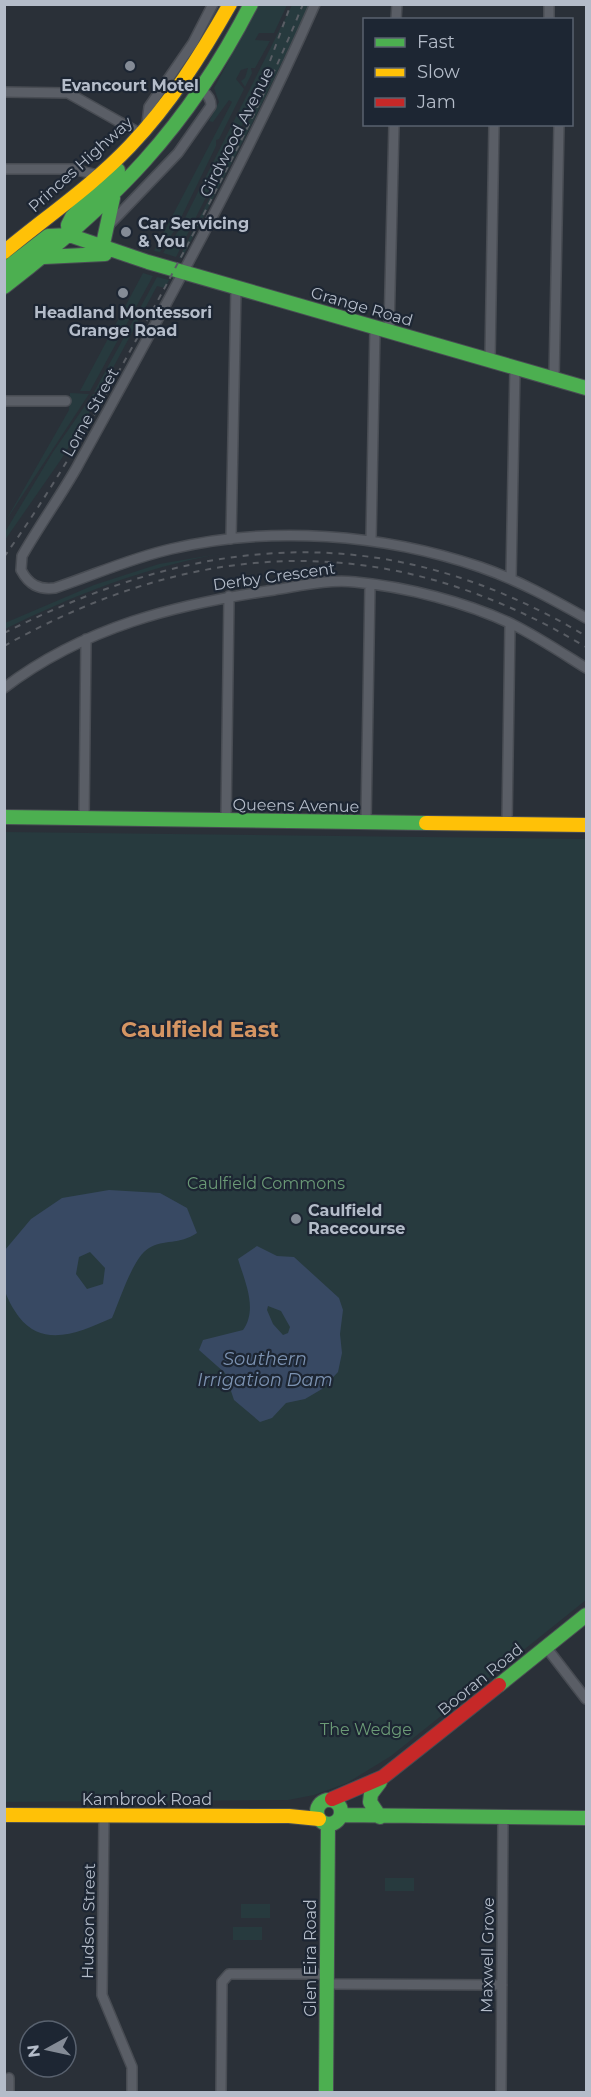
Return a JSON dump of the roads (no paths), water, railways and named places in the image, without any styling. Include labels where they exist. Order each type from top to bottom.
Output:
[{"type":"main road","name":"Princes Highway","points":[[4,252],[124,152],[183,83],[230,4]]},
{"type":"main road","points":[[4,287],[44,257],[113,198],[140,170],[202,90],[251,4]]},
{"type":"main road","points":[[69,235],[71,219],[118,169],[124,152]]},
{"type":"main road","points":[[44,257],[104,249],[105,229],[113,198]]},
{"type":"main road","points":[[4,270],[48,236],[69,235]]},
{"type":"main road","name":"Grange Road","points":[[69,235],[104,249],[181,272],[586,388]]},
{"type":"main road","name":"Queens Avenue","points":[[4,817],[586,825]]},
{"type":"main road","name":"Booran Road","points":[[364,1788],[341,1813],[338,1821],[324,1812],[364,1788],[383,1777],[586,1615]]},
{"type":"main road","points":[[380,1817],[371,1805],[370,1797],[383,1777]]},
{"type":"main road","name":"Kambrook Road","points":[[4,1815],[289,1816],[324,1812]]},
{"type":"main road","name":"Glen Eira Road","points":[[324,1812],[326,2092]]},
{"type":"main road","points":[[341,1813],[380,1817],[586,1818]]},
{"type":"street","points":[[4,92],[68,93],[143,131],[149,107],[193,43],[213,4]]},
{"type":"street","name":"Girdwood Avenue","points":[[181,272],[242,157],[315,4]]},
{"type":"street","points":[[105,229],[150,184],[189,139],[211,106],[210,98],[202,90],[183,83]]},
{"type":"street","points":[[389,331],[394,126]]},
{"type":"street","points":[[490,360],[494,126]]},
{"type":"street","points":[[554,379],[559,126]]},
{"type":"street","points":[[4,169],[75,170],[98,175]]},
{"type":"street","name":"Lorne Street","points":[[181,272],[114,399],[70,479],[29,544],[21,563],[26,579],[32,585],[44,589],[55,588],[132,560],[172,549],[231,539]]},
{"type":"street","points":[[236,287],[231,539],[307,536],[371,541],[441,555],[511,579],[586,618]]},
{"type":"street","points":[[371,541],[375,327]]},
{"type":"street","points":[[511,579],[515,367]]},
{"type":"street","points":[[4,401],[66,401]]},
{"type":"street","name":"Derby Crescent","points":[[4,688],[32,669],[86,639],[148,615],[229,596],[332,581],[370,584],[449,602],[510,624],[586,668]]},
{"type":"street","points":[[366,822],[370,584]]},
{"type":"street","points":[[226,820],[229,596]]},
{"type":"street","points":[[507,824],[510,624]]},
{"type":"street","points":[[84,819],[86,639]]},
{"type":"street","points":[[546,1647],[586,1699]]},
{"type":"street","name":"Hudson Street","points":[[104,1815],[102,1995],[132,2067],[132,2092]]},
{"type":"street","name":"Maxwell Grove","points":[[501,2092],[503,1817]]},
{"type":"street","points":[[221,2092],[222,1982],[228,1974],[501,1985]]},
{"type":"street","points":[[9,2078],[9,2092]]},
{"type":"water","points":[[109,1190],[160,1193],[187,1208],[197,1233],[184,1239],[155,1245],[143,1253],[132,1269],[112,1318],[63,1335],[40,1333],[29,1327],[19,1317],[6,1295],[4,1287],[5,1250],[31,1219],[62,1198]],"holes":[[[90,1252],[105,1268],[103,1284],[87,1289],[76,1274],[79,1257]]]},
{"type":"water","name":"Southern Irrigation Dam","points":[[257,1246],[277,1256],[294,1257],[339,1298],[343,1310],[340,1334],[342,1353],[338,1372],[322,1389],[305,1399],[286,1403],[272,1418],[260,1422],[234,1400],[225,1373],[199,1350],[203,1340],[243,1330],[247,1322],[250,1313],[249,1295],[238,1259]],"holes":[[[268,1306],[281,1311],[290,1327],[288,1333],[283,1335],[273,1324],[267,1310]]]},
{"type":"railway","points":[[270,61],[291,4]]},
{"type":"railway","points":[[4,557],[68,459],[163,291],[254,114],[303,4]]},
{"type":"railway","points":[[4,633],[79,599],[152,574],[224,558],[296,552],[368,557],[440,572],[512,598],[586,636]]},
{"type":"railway","points":[[4,646],[78,609],[151,583],[224,567],[296,561],[368,566],[440,582],[513,609],[586,647]]},
{"type":"place","name":"Evancourt Motel","points":[[130,66]]},
{"type":"place","name":"Car Servicing & You","points":[[126,232]]},
{"type":"place","name":"Headland Montessori Grange Road","points":[[123,293]]},
{"type":"place","name":"Caulfield Racecourse","points":[[296,1219]]},
{"type":"district","name":"Caulfield East","points":[[200,1029]]},
{"type":"park label","name":"Caulfield Commons","points":[[266,1183]]},
{"type":"park label","name":"The Wedge","points":[[366,1729]]}]
